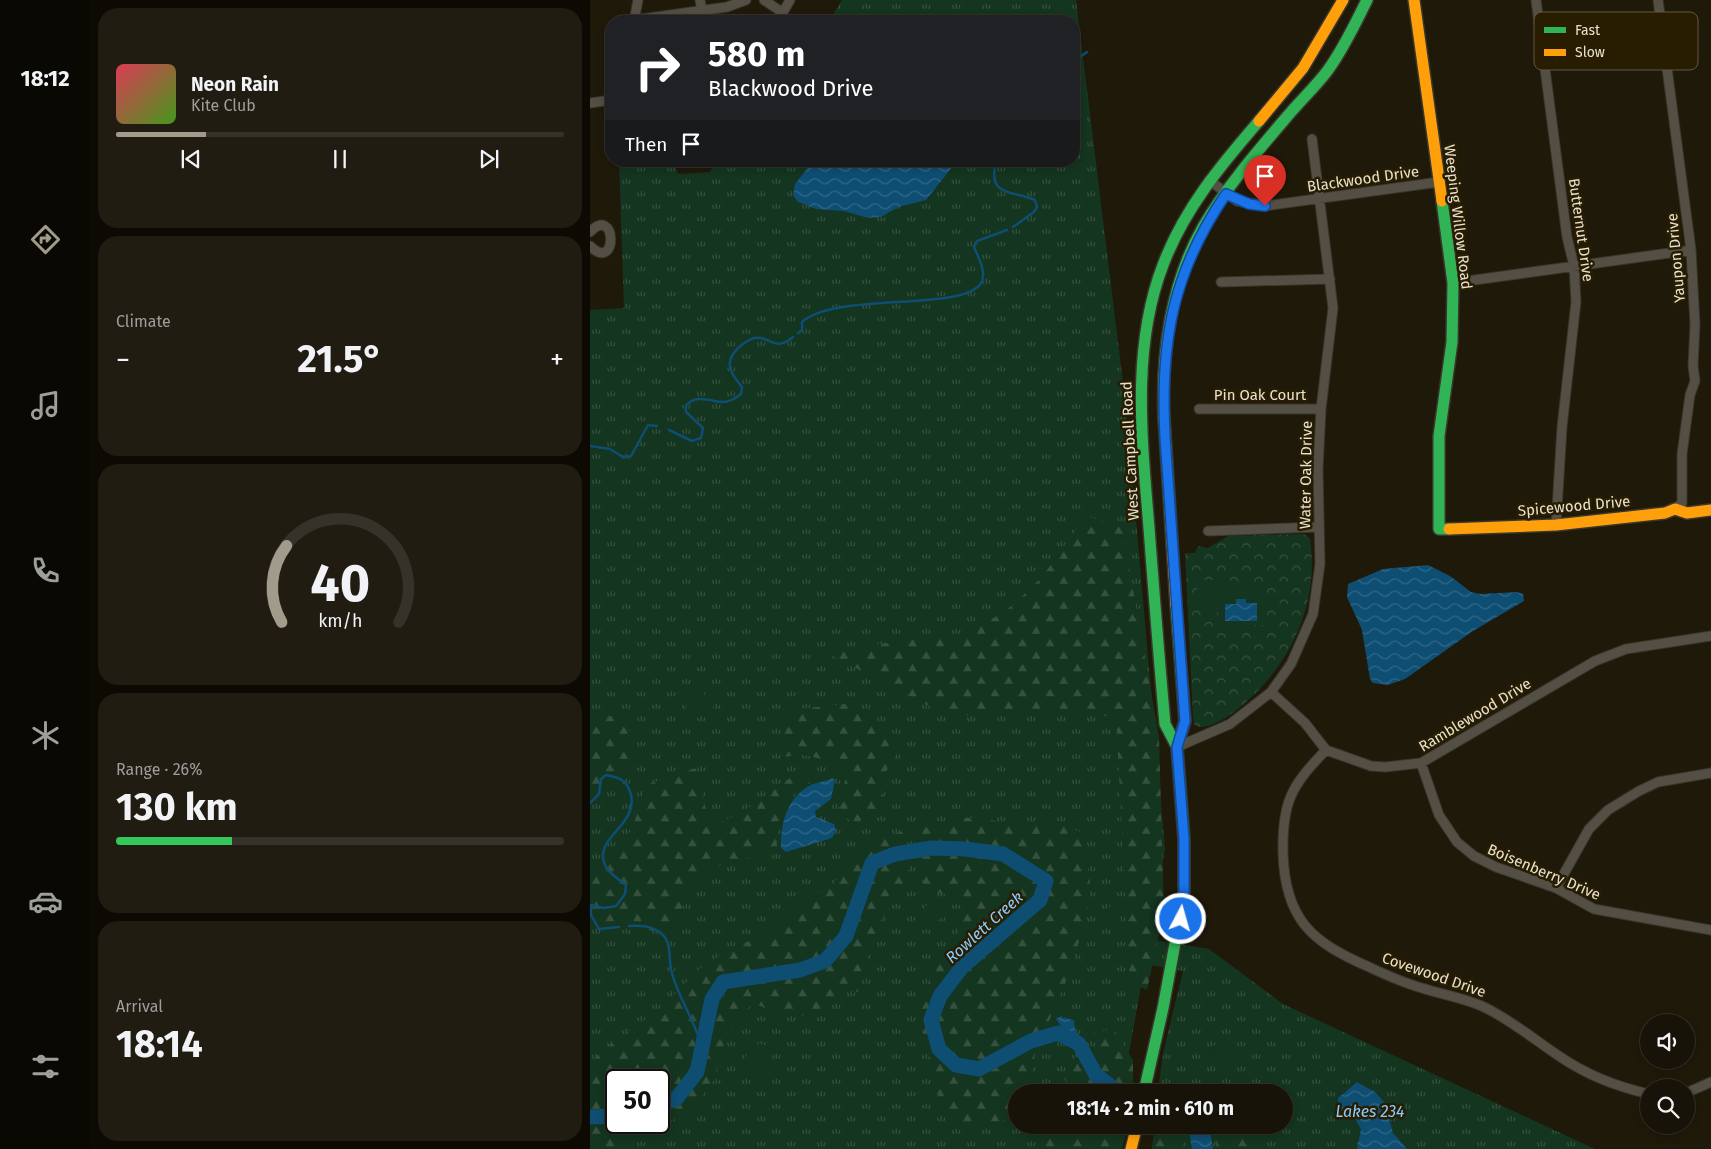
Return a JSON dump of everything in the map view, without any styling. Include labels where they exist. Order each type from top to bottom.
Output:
[{"type":"main road","name":"West Campbell Road","points":[[1177,747],[1165,724],[1140,411],[1141,367],[1147,318],[1159,272],[1178,230],[1209,180],[1303,67],[1325,36],[1343,0]]},
{"type":"main road","name":"West Campbell Road","points":[[1146,1084],[1163,1008],[1184,895],[1184,839],[1177,747],[1185,721],[1163,398],[1165,350],[1173,307],[1187,264],[1203,227],[1226,194],[1318,81],[1352,33],[1367,0]]},
{"type":"main road","name":"Weeping Willow Road","points":[[1414,0],[1453,283],[1452,342],[1439,436],[1439,528]]},
{"type":"main road","points":[[1303,67],[1318,81]]},
{"type":"main road","name":"Spicewood Drive","points":[[1439,528],[1556,524],[1665,513],[1675,509],[1687,513],[1711,510]]},
{"type":"main road","points":[[1131,1149],[1135,1134]]},
{"type":"street","points":[[635,15],[638,0]]},
{"type":"street","points":[[700,0],[702,12]]},
{"type":"street","points":[[679,15],[727,7],[746,0]]},
{"type":"street","points":[[764,0],[779,15]]},
{"type":"street","points":[[782,15],[790,0]]},
{"type":"street","name":"Butternut Drive","points":[[1545,70],[1567,237],[1574,266],[1576,302],[1562,427],[1556,524]]},
{"type":"street","name":"Yaupon Drive","points":[[1667,70],[1691,250],[1695,324],[1693,366],[1696,381],[1690,394],[1682,454],[1682,503],[1675,509]]},
{"type":"street","points":[[590,103],[605,101]]},
{"type":"street","name":"Water Oak Drive","points":[[1177,747],[1230,724],[1272,692],[1291,664],[1313,614],[1320,564],[1318,469],[1321,409],[1334,308],[1312,140]]},
{"type":"street","name":"Blackwood Drive","points":[[1209,180],[1226,194],[1249,204],[1265,206],[1320,200],[1438,182]]},
{"type":"street","points":[[590,230],[598,226],[606,228],[613,239],[610,247],[603,251],[595,251],[590,246]]},
{"type":"street","points":[[1453,283],[1691,250]]},
{"type":"street","points":[[1221,282],[1330,279]]},
{"type":"street","name":"Pin Oak Court","points":[[1199,409],[1321,409]]},
{"type":"street","points":[[1208,531],[1319,527]]},
{"type":"street","name":"Ramblewood Drive","points":[[1326,750],[1371,766],[1385,767],[1421,763],[1595,661],[1633,648],[1711,636]]},
{"type":"street","points":[[1272,692],[1304,723],[1326,750]]},
{"type":"street","name":"Covewood Drive","points":[[1326,750],[1304,772],[1293,789],[1287,804],[1283,829],[1286,886],[1292,904],[1312,934],[1331,949],[1395,978],[1485,1007],[1561,1058],[1595,1076],[1640,1092]]},
{"type":"street","name":"Boisenberry Drive","points":[[1421,763],[1439,815],[1449,831],[1465,850],[1496,867],[1556,888],[1581,904],[1604,912],[1711,930]]},
{"type":"street","points":[[1556,888],[1589,829],[1608,810],[1658,782],[1711,773]]},
{"type":"street","points":[[1695,1089],[1711,1082]]},
{"type":"green space","points":[[842,0],[1076,0],[1078,15],[833,15]]},
{"type":"green space","points":[[1080,33],[1126,407],[1165,849],[1149,939],[1209,949],[1283,1004],[1595,1149],[1152,1149],[1154,1134],[1293,1134],[1293,1084],[1159,1084],[1163,1053],[1183,971],[1145,964],[1123,1084],[1008,1084],[1008,1134],[1115,1134],[1112,1149],[590,1149],[590,310],[624,308],[619,167],[675,167],[679,174],[710,172],[713,167],[1080,167]]},
{"type":"green space","points":[[1086,516],[1122,527],[1159,737],[1164,913],[1147,990],[1130,983],[1116,717],[1056,712],[949,716],[823,651],[971,633],[1013,605],[1042,577]]},
{"type":"green space","points":[[1304,534],[1310,538],[1312,563],[1310,587],[1305,610],[1287,654],[1257,692],[1239,708],[1214,724],[1198,727],[1194,724],[1193,717],[1185,553],[1195,553],[1198,546],[1208,548],[1228,536]]},
{"type":"green space","points":[[1197,580],[1230,580],[1232,589],[1266,586],[1266,625],[1219,626],[1218,608],[1197,608]]},
{"type":"green space","points":[[695,679],[702,684],[705,697],[713,705],[714,710],[689,721],[686,711],[686,699],[689,688]]},
{"type":"green space","points":[[846,704],[905,741],[878,784],[886,803],[853,826],[838,805],[848,771],[810,756],[793,755],[785,757],[781,742],[788,710]]},
{"type":"green space","points":[[591,713],[620,718],[635,738],[629,766],[595,793],[590,800]]},
{"type":"green space","points":[[696,768],[708,818],[717,824],[742,812],[790,778],[820,774],[785,804],[779,822],[777,850],[754,847],[757,856],[720,865],[694,885],[668,933],[590,922],[590,868],[632,830],[646,785]]},
{"type":"green space","points":[[960,818],[985,818],[1019,828],[1055,822],[1081,832],[1090,878],[1090,900],[1072,967],[1035,1054],[1029,1084],[1008,1084],[1008,1118],[1003,1121],[947,1126],[916,1005],[959,931],[966,911],[952,895],[924,891],[917,828],[937,826]]},
{"type":"green space","points":[[906,830],[910,879],[890,906],[876,932],[858,992],[842,988],[818,1017],[777,1013],[753,1003],[737,1020],[726,1040],[715,1078],[699,1101],[683,1116],[670,1121],[670,1106],[686,1096],[700,1077],[707,1053],[712,1024],[698,1044],[696,1063],[671,1096],[670,1069],[605,1069],[605,1112],[590,1113],[590,1065],[601,1051],[660,1009],[699,969],[732,948],[769,933],[788,912],[807,897],[832,887],[845,866],[861,847]]},
{"type":"green space","points":[[930,901],[944,902],[954,911],[953,914],[939,919],[930,929],[925,929],[914,921]]},
{"type":"green space","points":[[1110,906],[1116,907],[1121,919],[1121,926],[1114,927],[1106,923],[1108,917],[1105,911]]},
{"type":"green space","points":[[1113,1028],[1133,1060],[1133,1084],[1069,1084],[1064,1079],[1075,1057],[1097,1061],[1101,1050],[1089,1035]]},
{"type":"green space","points":[[1226,1039],[1236,1049],[1244,1053],[1243,1060],[1237,1065],[1230,1064],[1211,1052],[1214,1045]]},
{"type":"green space","points":[[762,1044],[771,1049],[773,1054],[767,1061],[763,1081],[758,1083],[746,1070],[745,1061],[753,1045]]},
{"type":"green space","points":[[590,1122],[605,1122],[605,1134],[637,1134],[623,1149],[590,1149]]},
{"type":"green space","points":[[1062,1134],[1126,1134],[1122,1149],[1043,1149],[1042,1141]]},
{"type":"green space","points":[[1154,1134],[1184,1134],[1185,1149],[1152,1149]]},
{"type":"green space","points":[[1214,1134],[1260,1134],[1262,1149],[1217,1149]]},
{"type":"water","points":[[808,167],[952,167],[926,200],[898,207],[881,217],[868,218],[844,211],[816,209],[798,202],[793,195],[795,184]]},
{"type":"water","points":[[1428,565],[1450,576],[1471,592],[1480,594],[1517,592],[1523,594],[1524,601],[1473,631],[1405,679],[1388,685],[1373,683],[1370,679],[1362,630],[1347,597],[1348,584],[1383,569]]},
{"type":"water","points":[[1236,599],[1246,599],[1246,603],[1257,603],[1257,621],[1225,621],[1225,604],[1236,604]]},
{"type":"water","points":[[832,778],[835,780],[831,799],[815,811],[816,817],[834,824],[836,831],[832,838],[786,852],[781,848],[782,829],[787,811],[792,802],[804,789]]},
{"type":"water","points":[[1060,1017],[1074,1020],[1075,1030],[1088,1045],[1081,1051],[1067,1040],[1065,1032],[1056,1019]]},
{"type":"water","name":"Lakes 234","points":[[1357,1082],[1375,1092],[1385,1103],[1393,1133],[1407,1149],[1357,1149],[1361,1129],[1353,1115],[1338,1109],[1338,1098]]},
{"type":"water","points":[[1190,1134],[1210,1134],[1213,1149],[1192,1149]]},
{"type":"waterway","points":[[1080,57],[1087,52]]},
{"type":"waterway","points":[[995,167],[995,181],[998,187],[1010,193],[1035,200],[1037,207],[1034,212],[1013,227]]},
{"type":"waterway","points":[[798,333],[802,330],[802,322],[819,313],[842,307],[953,297],[972,291],[982,281],[983,277],[981,264],[974,247],[977,241],[1007,230]]},
{"type":"waterway","points":[[669,430],[692,441],[701,438],[703,428],[686,412],[686,406],[694,400],[704,399],[723,402],[741,394],[742,387],[730,368],[733,353],[747,341],[754,338],[764,339],[777,344],[787,342],[793,337]]},
{"type":"waterway","points":[[590,446],[610,449],[623,457],[631,456],[648,425],[657,426]]},
{"type":"waterway","points":[[590,803],[599,794],[601,779],[606,775],[622,780],[630,790],[631,805],[629,814],[607,842],[603,857],[608,870],[626,885],[625,894],[616,906],[604,908],[591,905],[591,915],[599,929],[619,927]]},
{"type":"waterway","name":"Rowlett Creek","points":[[670,1101],[676,1099],[697,1072],[712,999],[723,982],[800,970],[825,961],[846,936],[872,863],[895,854],[932,848],[966,849],[1003,854],[1046,881],[1040,900],[962,967],[940,996],[931,1020],[939,1049],[956,1065],[979,1069],[1031,1041],[1058,1033],[1079,1044],[1096,1075],[1108,1084]]},
{"type":"waterway","points":[[629,926],[644,926],[654,929],[659,931],[666,939],[669,946],[670,966],[674,980],[702,1048]]},
{"type":"waterway","name":"Rowlett Creek","points":[[590,1117],[605,1116]]},
{"type":"traffic: fast","points":[[1164,418],[1164,369],[1170,320],[1183,271],[1192,249],[1212,212],[1233,182],[1334,62],[1367,0]]},
{"type":"traffic: fast","points":[[1177,747],[1165,724],[1144,462],[1141,395],[1146,329],[1163,265],[1182,225],[1217,171],[1259,121]]},
{"type":"traffic: fast","points":[[1442,201],[1453,283],[1452,342],[1439,436],[1439,529],[1449,529]]},
{"type":"traffic: fast","points":[[1146,1084],[1163,1008],[1184,895],[1184,839],[1177,747],[1185,721],[1176,605]]},
{"type":"traffic: slow","points":[[1259,121],[1303,68],[1343,0]]},
{"type":"traffic: slow","points":[[1414,0],[1442,201]]},
{"type":"traffic: slow","points":[[1164,418],[1176,605]]},
{"type":"traffic: slow","points":[[1449,529],[1556,525],[1665,513],[1675,509],[1687,513],[1711,510]]},
{"type":"traffic: slow","points":[[1131,1149],[1135,1134]]},
{"type":"route","points":[[1181,919],[1184,895],[1184,839],[1177,747],[1185,721],[1171,544],[1165,437],[1163,398],[1165,350],[1173,307],[1187,264],[1203,227],[1226,194],[1237,201],[1265,206]]}]
